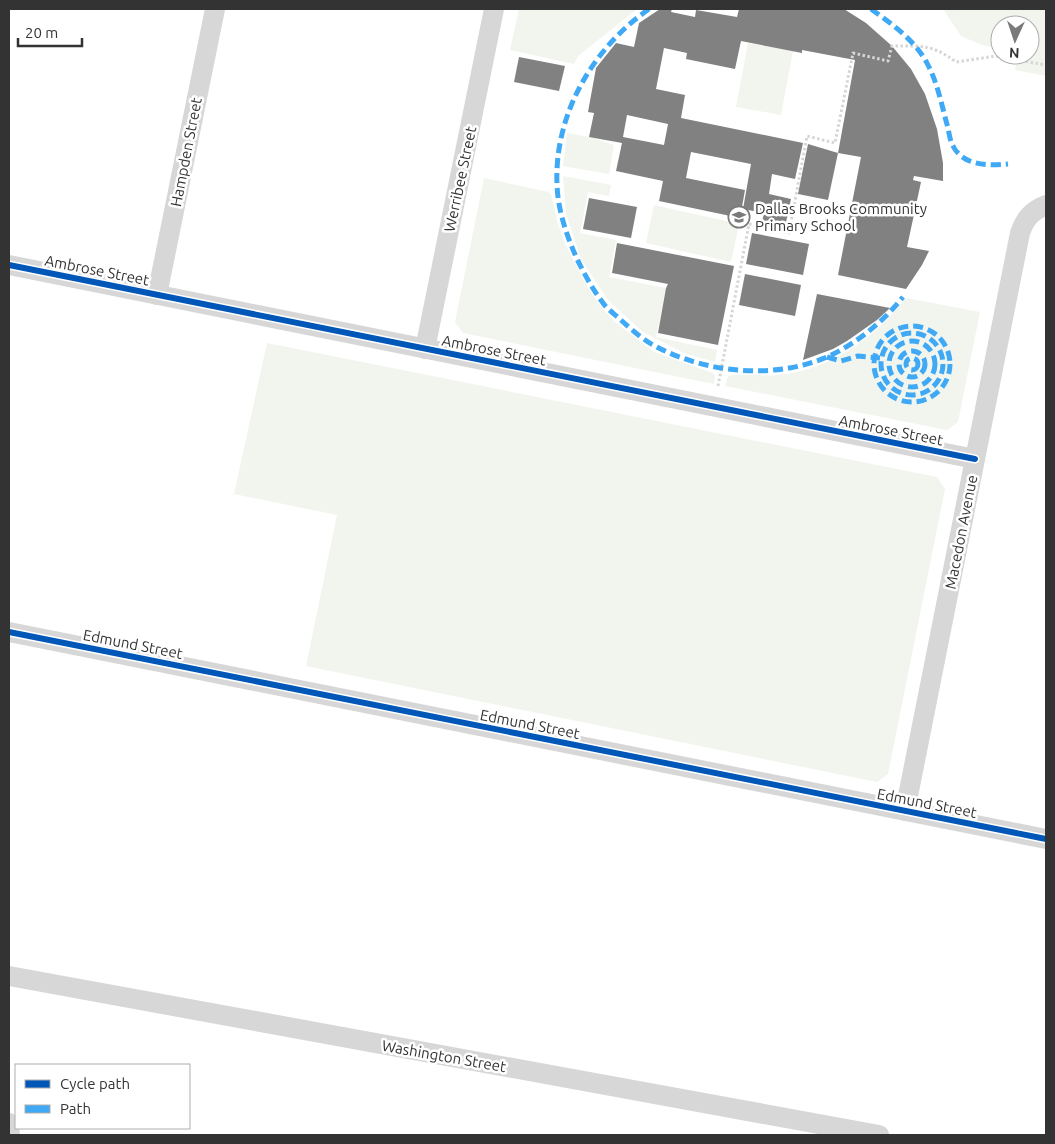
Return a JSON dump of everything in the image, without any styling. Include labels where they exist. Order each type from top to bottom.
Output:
[{"type":"street","name":"Hampden Street","points":[[157,295],[215,9]]},
{"type":"street","name":"Werribee Street","points":[[425,349],[494,9]]},
{"type":"street","name":"Macedon Avenue","points":[[905,811],[1020,233],[1025,220],[1031,213],[1046,205]]},
{"type":"street","name":"Ambrose Street","points":[[9,266],[975,460]]},
{"type":"street","name":"Edmund Street","points":[[9,632],[1046,839]]},
{"type":"street","name":"Washington Street","points":[[9,976],[879,1135]]},
{"type":"street","points":[[9,1123],[10,1135]]},
{"type":"path","points":[[706,406],[711,385],[718,386],[749,224],[789,233],[806,136],[835,143],[852,53],[888,61],[892,46],[924,46],[942,52],[956,62],[996,56],[1046,66]]},
{"type":"shaded area","points":[[519,9],[637,9],[578,56],[574,64],[510,50]]},
{"type":"shaded area","points":[[943,9],[1046,9],[1046,76],[1015,70],[1016,65],[1040,65],[1040,15],[990,15],[990,47],[961,36]]},
{"type":"shaded area","points":[[748,43],[793,51],[781,115],[736,107]]},
{"type":"shaded area","points":[[567,133],[589,137],[614,145],[609,174],[563,166]]},
{"type":"shaded area","points":[[563,176],[611,185],[609,196],[588,192],[580,233],[616,240],[609,277],[666,288],[656,337],[717,350],[715,362],[686,354],[643,332],[608,300],[581,259],[566,214]]},
{"type":"shaded area","points":[[484,178],[551,194],[565,244],[588,288],[602,308],[615,322],[654,352],[713,373],[715,376],[714,384],[463,333],[455,322]]},
{"type":"shaded area","points":[[654,205],[739,224],[731,262],[646,243]]},
{"type":"shaded area","points":[[906,298],[980,312],[958,422],[947,430],[725,386],[728,376],[772,375],[797,372],[833,359],[865,339]]},
{"type":"shaded area","points":[[267,343],[937,477],[945,489],[888,774],[877,782],[306,666],[337,515],[234,494]]},
{"type":"building","points":[[660,9],[672,9],[671,12],[695,17],[696,10],[737,17],[739,9],[844,9],[866,23],[892,46],[911,69],[925,94],[937,129],[943,163],[943,181],[914,176],[913,180],[921,182],[907,247],[929,251],[906,289],[838,275],[861,157],[838,153],[855,60],[802,50],[802,53],[741,41],[735,69],[686,59],[687,53],[664,48],[656,89],[685,95],[681,118],[803,143],[795,179],[772,174],[769,194],[791,199],[785,227],[762,222],[764,213],[743,209],[751,164],[691,152],[686,178],[745,190],[740,218],[659,201],[663,181],[616,171],[622,143],[589,137],[594,113],[588,112],[596,68],[616,43],[634,47],[639,23]],"holes":[[[627,115],[668,124],[664,145],[623,137]]]},
{"type":"building","points":[[519,57],[565,66],[559,91],[514,82]]},
{"type":"building","points":[[808,144],[838,153],[828,200],[798,194]]},
{"type":"building","points":[[589,198],[637,207],[631,238],[583,229]]},
{"type":"building","points":[[752,233],[809,244],[803,275],[746,264]]},
{"type":"building","points":[[617,243],[734,266],[718,345],[658,333],[668,284],[612,273]]},
{"type":"building","points":[[745,274],[801,285],[795,316],[739,305]]},
{"type":"building","points":[[817,294],[890,308],[877,320],[847,341],[833,349],[803,360]]},
{"type":"marked path","points":[[649,9],[629,25],[594,63],[570,108],[562,133],[558,159],[558,195],[567,233],[583,272],[605,306],[642,338],[675,355],[718,367],[762,371],[785,369],[806,364],[838,352],[868,332],[903,297]]},
{"type":"marked path","points":[[871,9],[903,34],[923,56],[934,80],[951,142],[957,153],[963,158],[977,163],[1008,164]]},
{"type":"marked path","points":[[912,326],[927,329],[939,337],[947,349],[950,364],[947,379],[939,391],[927,399],[912,402],[897,399],[885,391],[877,379],[874,364],[877,349],[885,337],[897,329],[912,326]]},
{"type":"marked path","points":[[906,333],[918,333],[934,342],[941,352],[943,364],[941,376],[934,386],[918,395],[906,395],[895,390],[886,381],[881,370],[881,358],[886,347],[895,338],[906,333]]},
{"type":"marked path","points":[[917,341],[921,342],[931,351],[934,355],[935,364],[934,373],[925,383],[917,387],[907,387],[899,383],[890,373],[889,359],[893,351],[903,342],[917,341]]},
{"type":"marked path","points":[[912,351],[921,355],[925,364],[921,373],[912,377],[903,373],[899,364],[903,355],[912,351]]},
{"type":"marked path","points":[[827,357],[841,361],[858,356],[880,358]]},
{"type":"marked path","points":[[910,358],[914,358],[918,364],[914,370],[910,370],[906,366],[906,362],[910,358]]},
{"type":"cycle path","points":[[9,265],[975,459]]},
{"type":"cycle path","points":[[9,632],[1046,839]]},
{"type":"place","name":"Dallas Brooks Community Primary School","points":[[739,217]]}]
